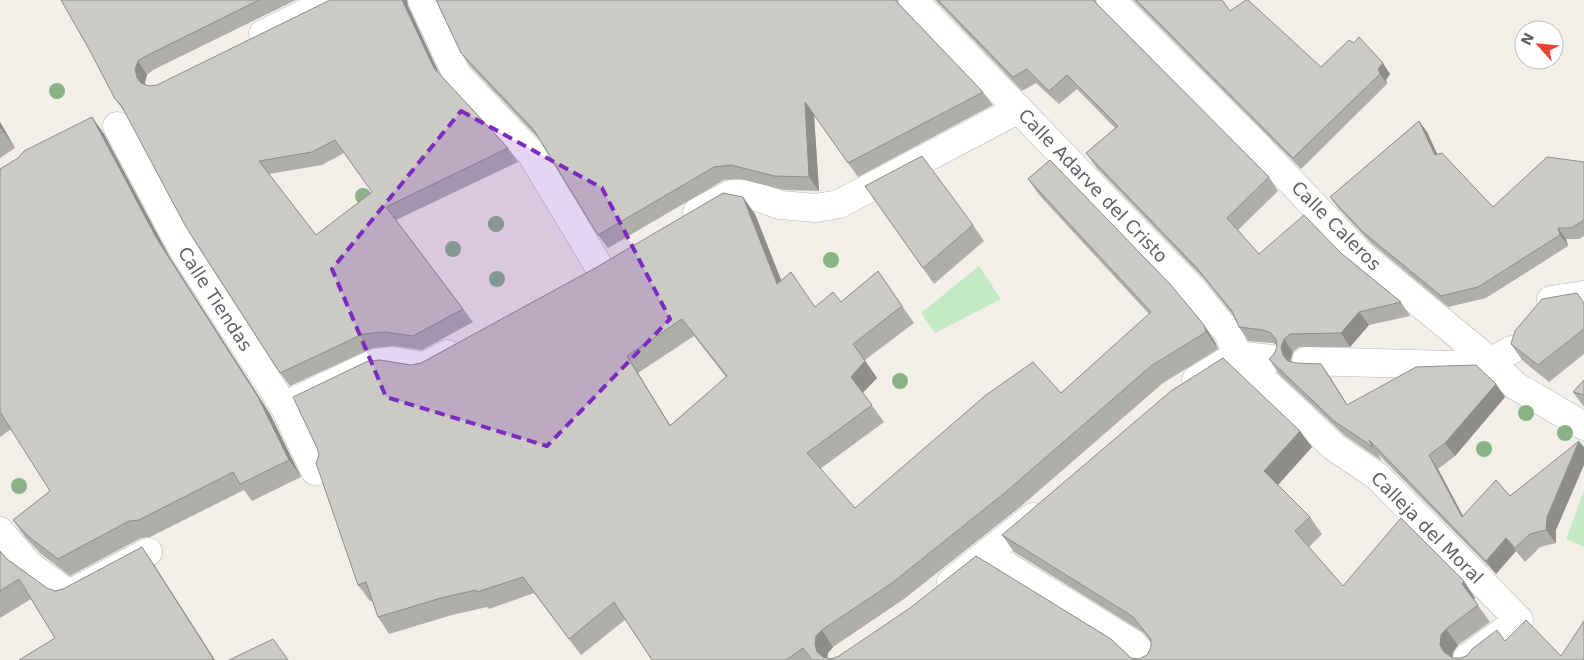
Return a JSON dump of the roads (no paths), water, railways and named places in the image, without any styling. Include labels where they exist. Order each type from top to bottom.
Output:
[{"type":"street","points":[[238,46],[332,0]]},
{"type":"street","points":[[422,0],[457,75],[530,152],[601,270]]},
{"type":"street","name":"Calle Adarve del Cristo","points":[[913,0],[1019,108],[1217,317],[1229,334],[1237,355]]},
{"type":"street","name":"Calle Caleros","points":[[1111,0],[1259,148],[1360,254],[1501,356],[1516,386],[1584,426]]},
{"type":"street","points":[[675,226],[731,194],[749,194],[780,204],[816,208],[839,204],[1019,108]]},
{"type":"street","name":"Calle Tiendas","points":[[117,126],[182,248],[284,406],[315,471]]},
{"type":"street","points":[[575,284],[626,255]]},
{"type":"street","points":[[1551,300],[1584,295]]},
{"type":"street","points":[[284,406],[375,363],[392,361],[425,366],[467,343]]},
{"type":"street","points":[[1173,395],[1237,355],[1271,359]]},
{"type":"street","name":"Calleja del Moral","points":[[1237,355],[1334,447],[1377,476],[1519,620],[1467,658],[1469,660]]},
{"type":"street","points":[[1306,361],[1448,365],[1501,356]]},
{"type":"street","points":[[928,600],[1051,501]]},
{"type":"street","points":[[0,532],[29,564],[69,594],[148,552]]},
{"type":"street","points":[[987,554],[1133,644],[1148,660]]}]
